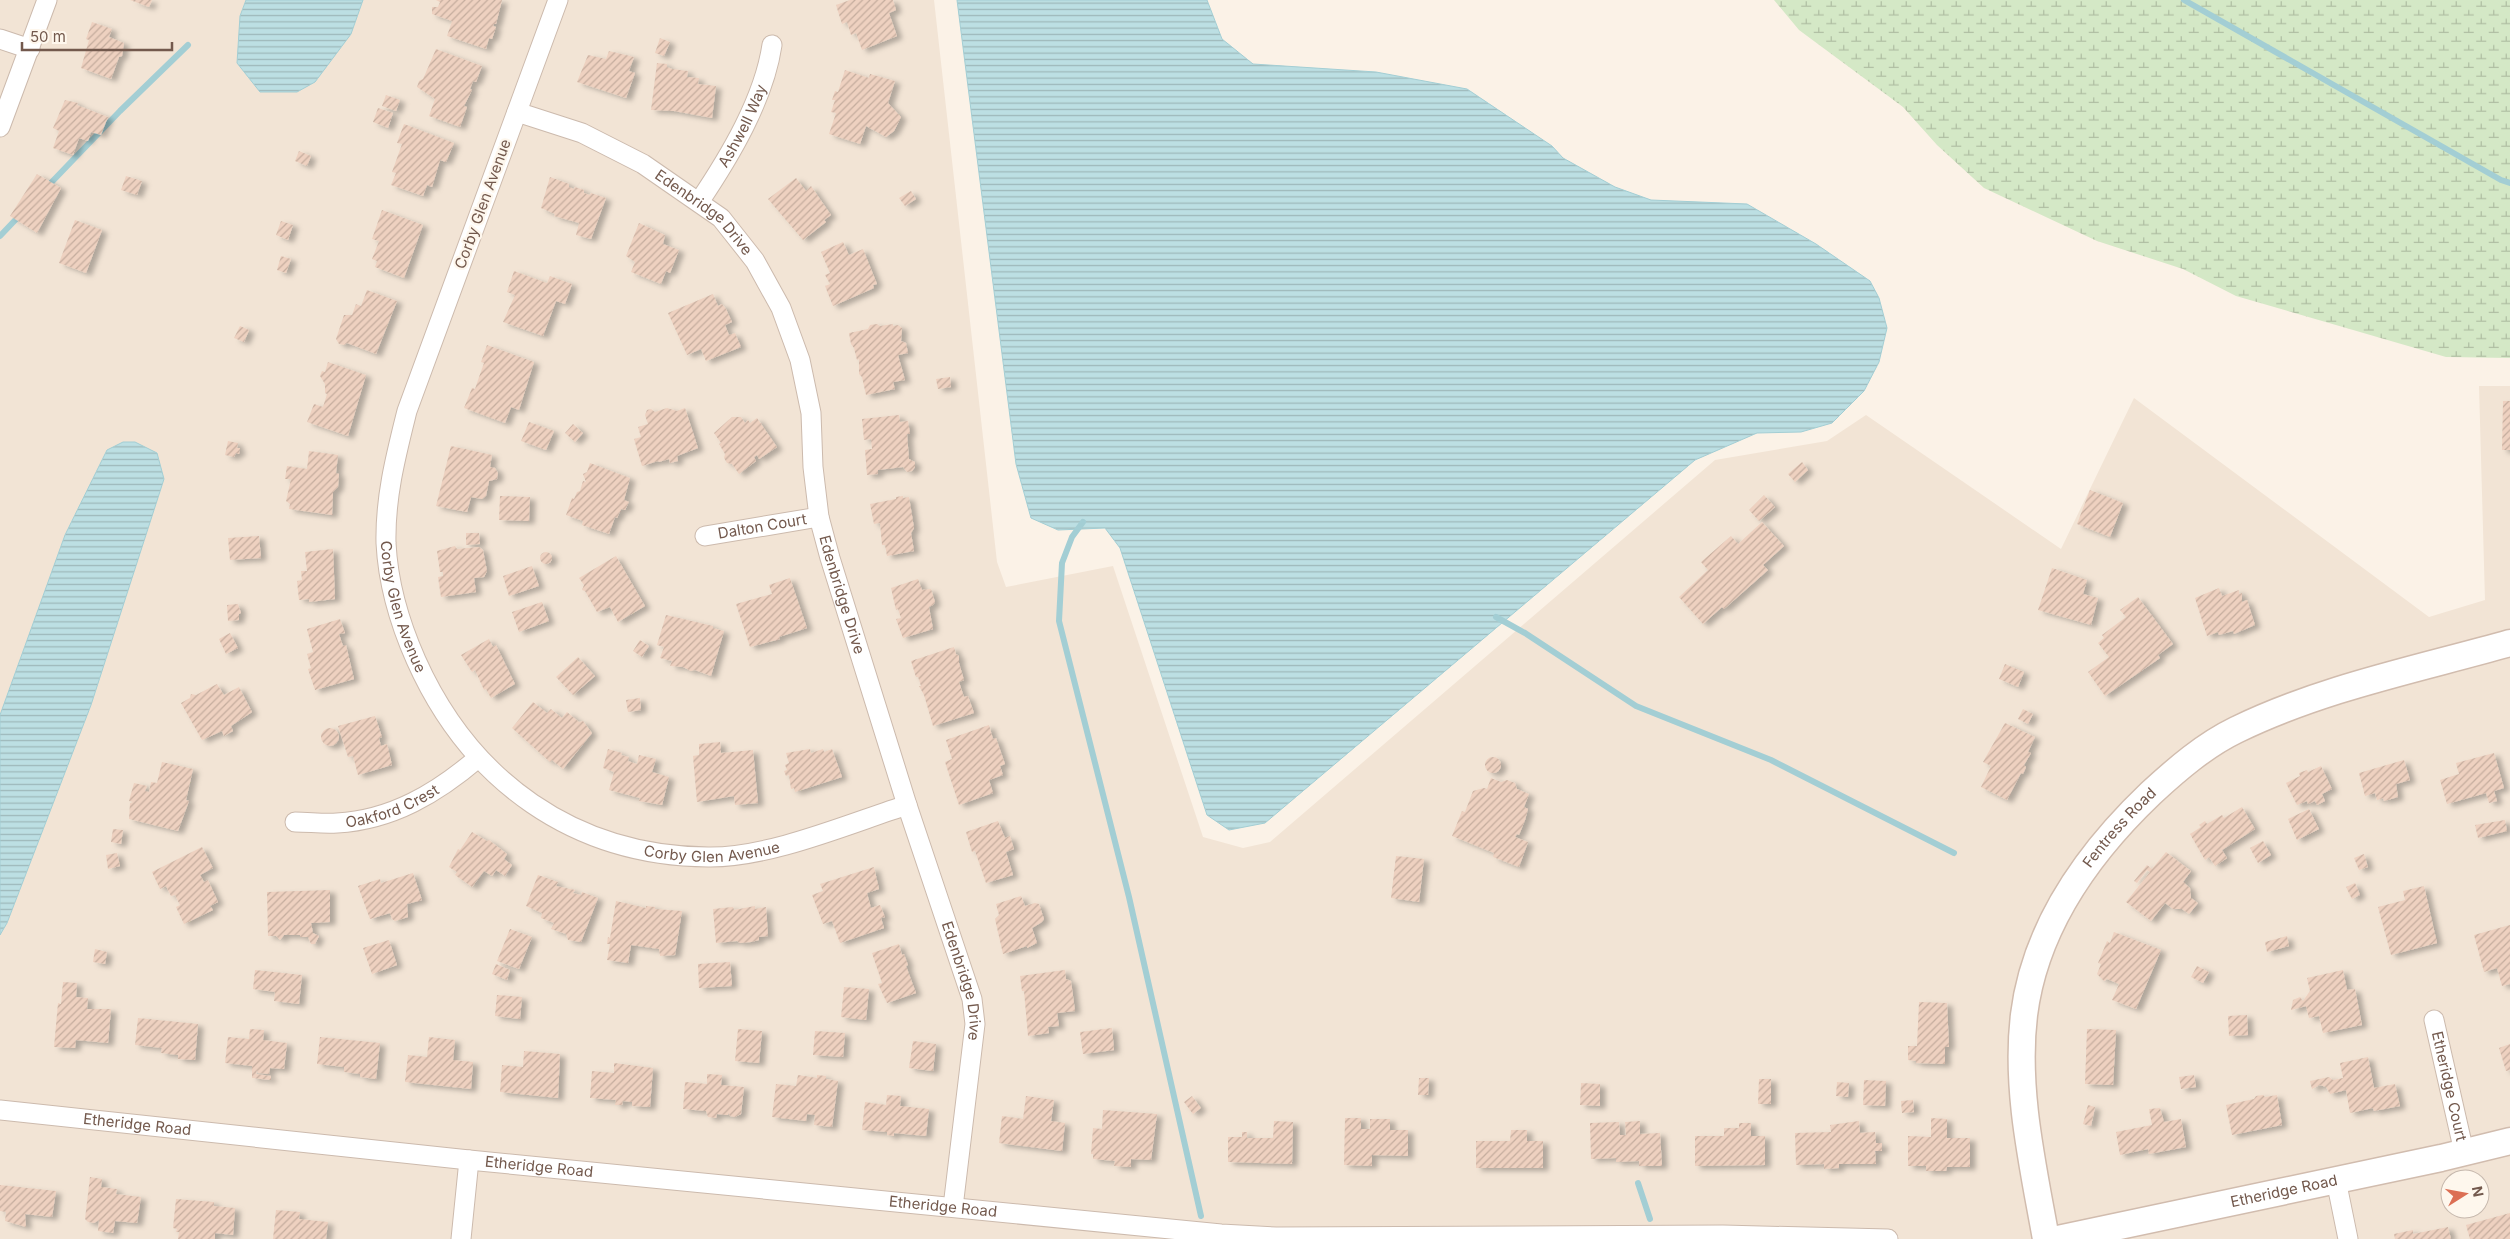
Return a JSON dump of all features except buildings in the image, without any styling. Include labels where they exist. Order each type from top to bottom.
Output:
[{"type":"street","points":[[0,127],[47,0]]},
{"type":"street","name":"Corby Glen Avenue","points":[[558,0],[407,410],[387,499],[386,545],[393,590],[405,634],[423,677],[460,738],[478,758],[517,794],[560,822],[608,842],[658,854],[710,857],[762,851],[907,805]]},
{"type":"street","points":[[0,39],[30,49]]},
{"type":"street","name":"Ashwell Way","points":[[699,202],[724,165],[743,126],[769,66],[772,45]]},
{"type":"street","name":"Edenbridge Drive","points":[[517,112],[582,133],[643,164],[721,218],[754,261],[781,308],[800,360],[810,413],[813,467],[819,517],[840,595],[907,805],[972,999],[975,1024],[953,1207]]},
{"type":"street","name":"Dalton Court","points":[[705,536],[819,517]]},
{"type":"street","name":"Fentress Road","points":[[2046,1239],[2025,1105],[2022,1058],[2024,1014],[2034,971],[2048,930],[2060,904],[2081,872],[2118,825],[2166,780],[2199,753],[2234,731],[2276,712],[2321,696],[2510,643]]},
{"type":"street","name":"Oakford Crest","points":[[295,822],[338,823],[380,816],[420,801],[456,777],[478,758]]},
{"type":"street","name":"Etheridge Court","points":[[2434,1020],[2464,1152]]},
{"type":"street","name":"Etheridge Road","points":[[0,1110],[469,1160],[1211,1233],[1276,1237],[1723,1235],[1888,1239]]},
{"type":"street","name":"Etheridge Road","points":[[2058,1239],[2510,1141]]},
{"type":"street","points":[[461,1239],[469,1160]]},
{"type":"street","points":[[2336,1180],[2348,1239]]},
{"type":"shaded area","points":[[0,0],[934,0],[997,562],[1006,587],[1113,566],[1203,837],[1243,848],[1270,842],[1715,460],[1827,441],[1866,415],[2061,549],[2134,398],[2429,617],[2485,600],[2479,386],[2510,386],[2510,1239],[0,1239]]},
{"type":"green space","points":[[1774,0],[2510,0],[2510,358],[2446,357],[2236,296],[2183,269],[2097,241],[1984,188],[1937,145],[1903,107],[1799,30]]},
{"type":"water","points":[[246,0],[363,0],[351,34],[315,82],[297,92],[260,92],[237,63],[240,16]]},
{"type":"water","points":[[957,0],[1207,0],[1222,39],[1253,64],[1376,72],[1467,89],[1552,146],[1563,158],[1615,187],[1651,200],[1747,204],[1816,244],[1870,281],[1879,298],[1887,328],[1879,362],[1864,391],[1832,423],[1801,432],[1757,433],[1695,460],[1265,823],[1229,830],[1207,815],[1120,548],[1105,528],[1058,530],[1031,518],[1016,464]]},
{"type":"water","points":[[123,442],[135,442],[157,453],[164,479],[91,705],[7,923],[0,935],[0,715],[65,535],[107,450]]},
{"type":"waterway","points":[[2184,0],[2501,180],[2510,183]]},
{"type":"waterway","points":[[46,188],[120,111],[188,45]]},
{"type":"waterway","points":[[0,236],[20,215]]},
{"type":"waterway","points":[[1083,522],[1072,537],[1062,563],[1059,621],[1129,897],[1201,1216]]},
{"type":"waterway","points":[[1496,617],[1525,633],[1636,706],[1771,760],[1954,853]]},
{"type":"waterway","points":[[1638,1183],[1650,1219]]}]
